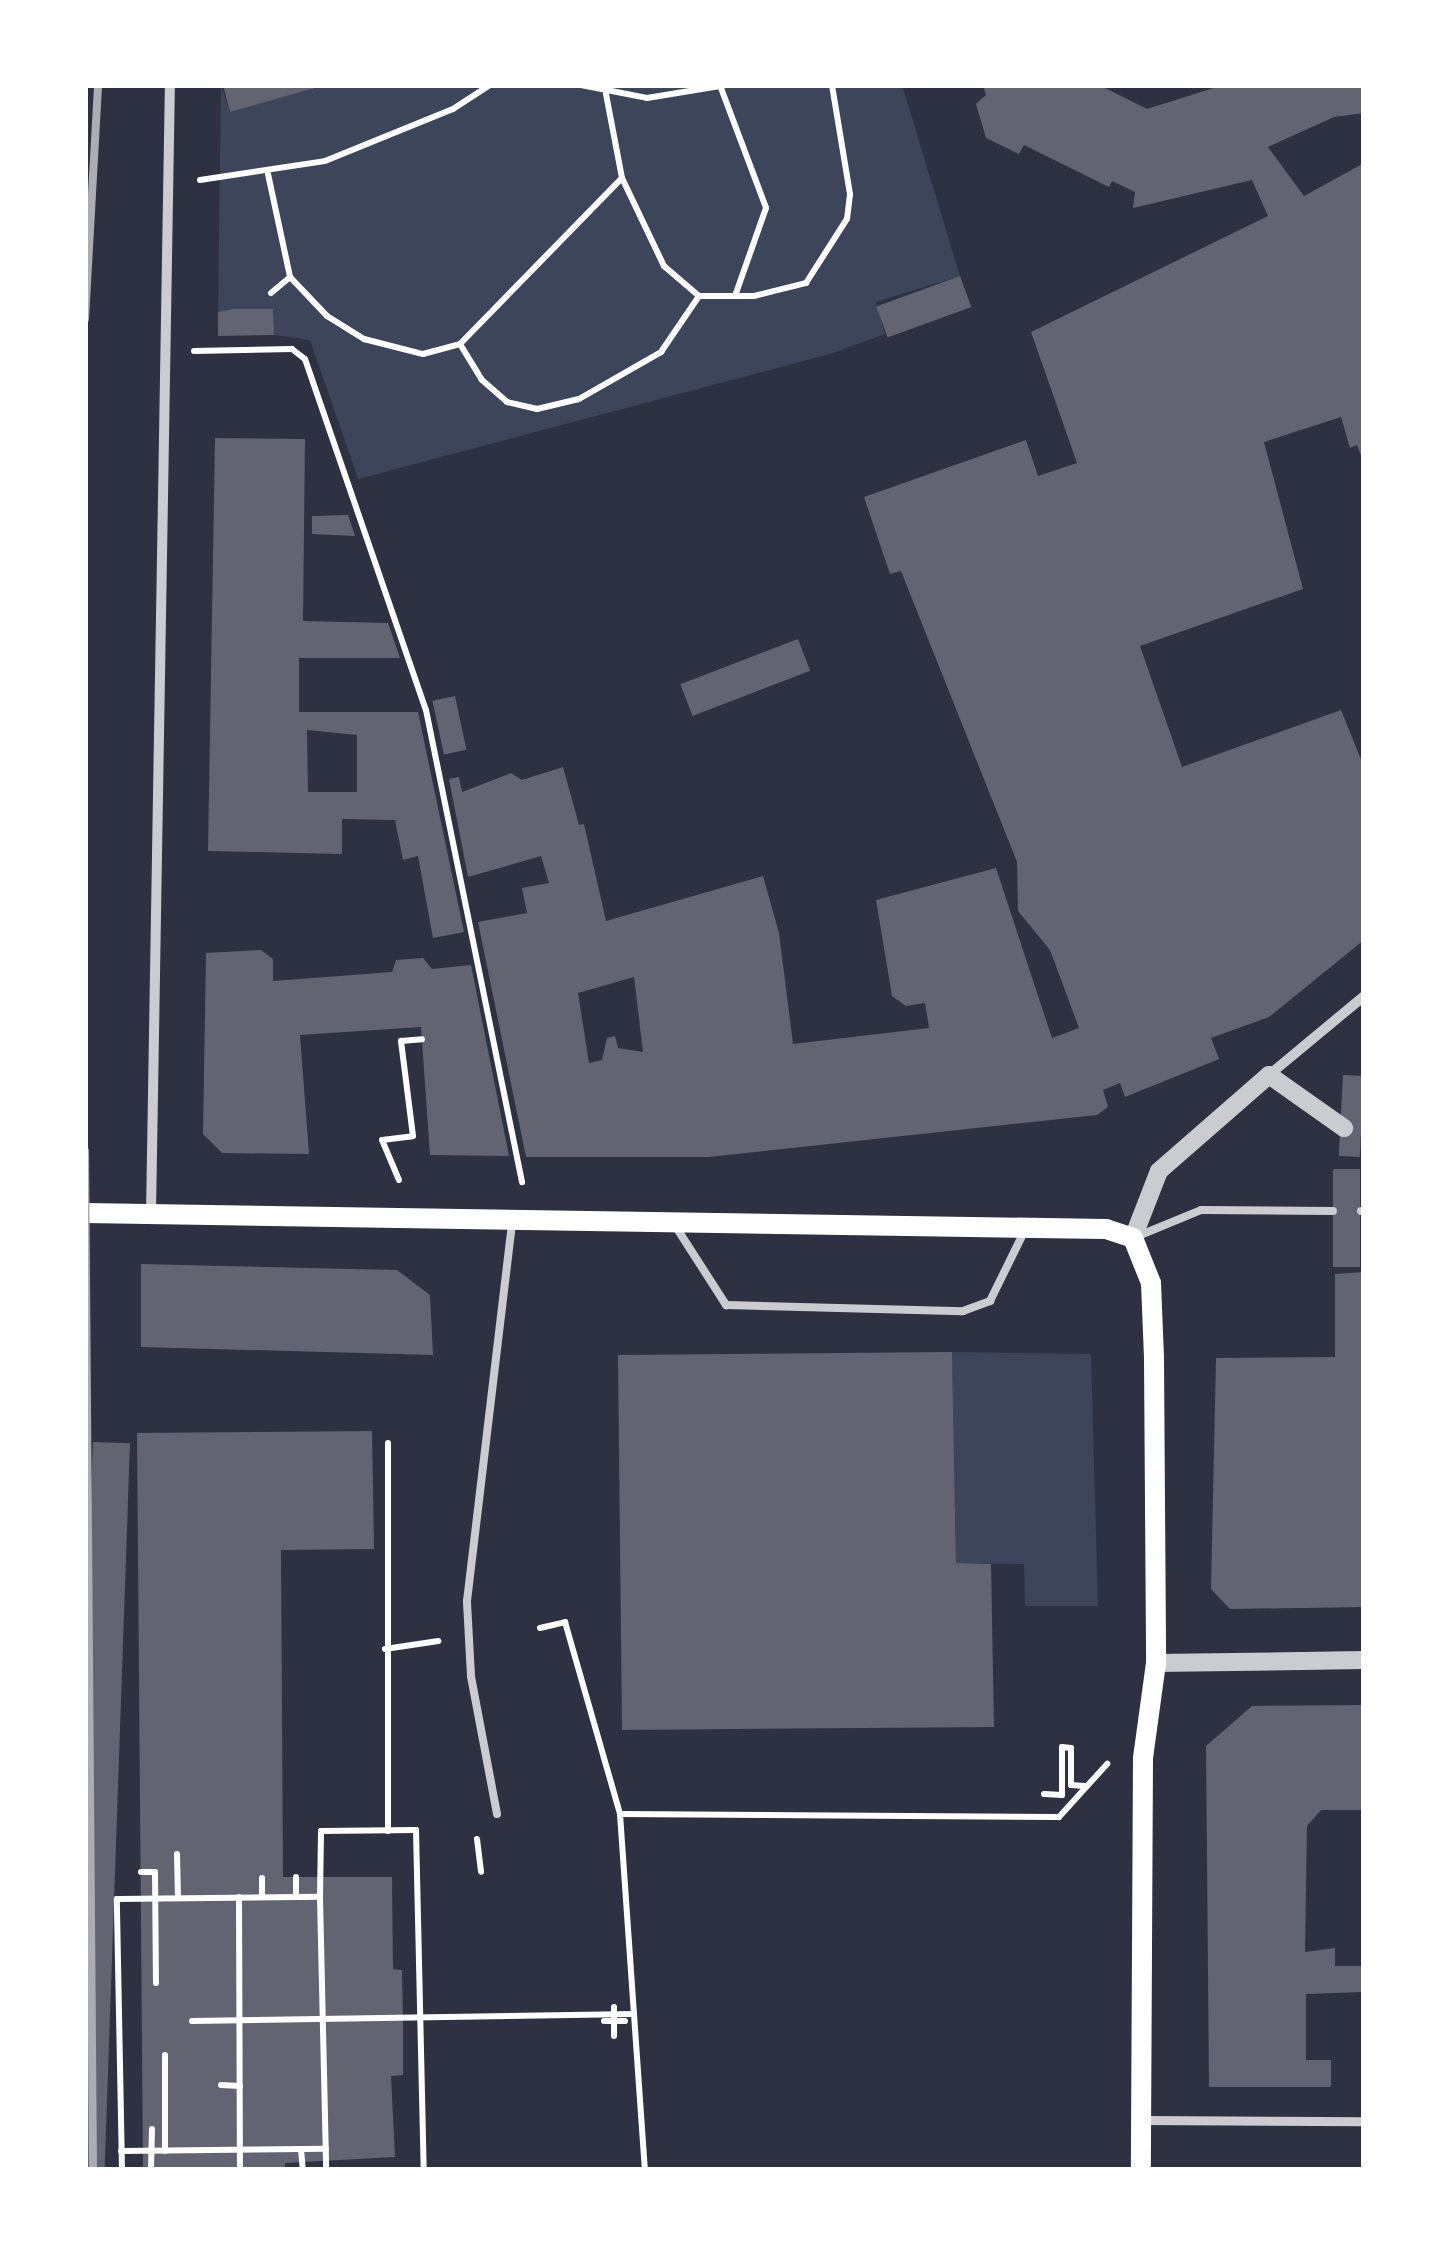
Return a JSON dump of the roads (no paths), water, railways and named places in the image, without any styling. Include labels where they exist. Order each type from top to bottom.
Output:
[{"type":"main road","points":[[85,1213],[521,1217],[676,1227],[1106,1229],[1134,1238],[1146,1258],[1154,1322],[1156,1663],[1143,1758],[1142,2170]]},
{"type":"street","points":[[151,1213],[170,85]]},
{"type":"street","points":[[1134,1238],[1159,1171],[1364,996]]},
{"type":"street","points":[[1269,1075],[1344,1128]]},
{"type":"street","points":[[1156,1663],[1364,1660]]},
{"type":"street","points":[[1141,2120],[1364,2121]]},
{"type":"lane","points":[[1134,1238],[1200,1210],[1334,1211]]},
{"type":"lane","points":[[498,1814],[471,1676],[468,1600],[505,1310],[521,1217]]},
{"type":"lane","points":[[676,1227],[726,1305],[963,1310],[990,1301],[1026,1230]]},
{"type":"railway","points":[[85,319],[98,85]]},
{"type":"railway","points":[[85,1151],[93,2170]]}]
